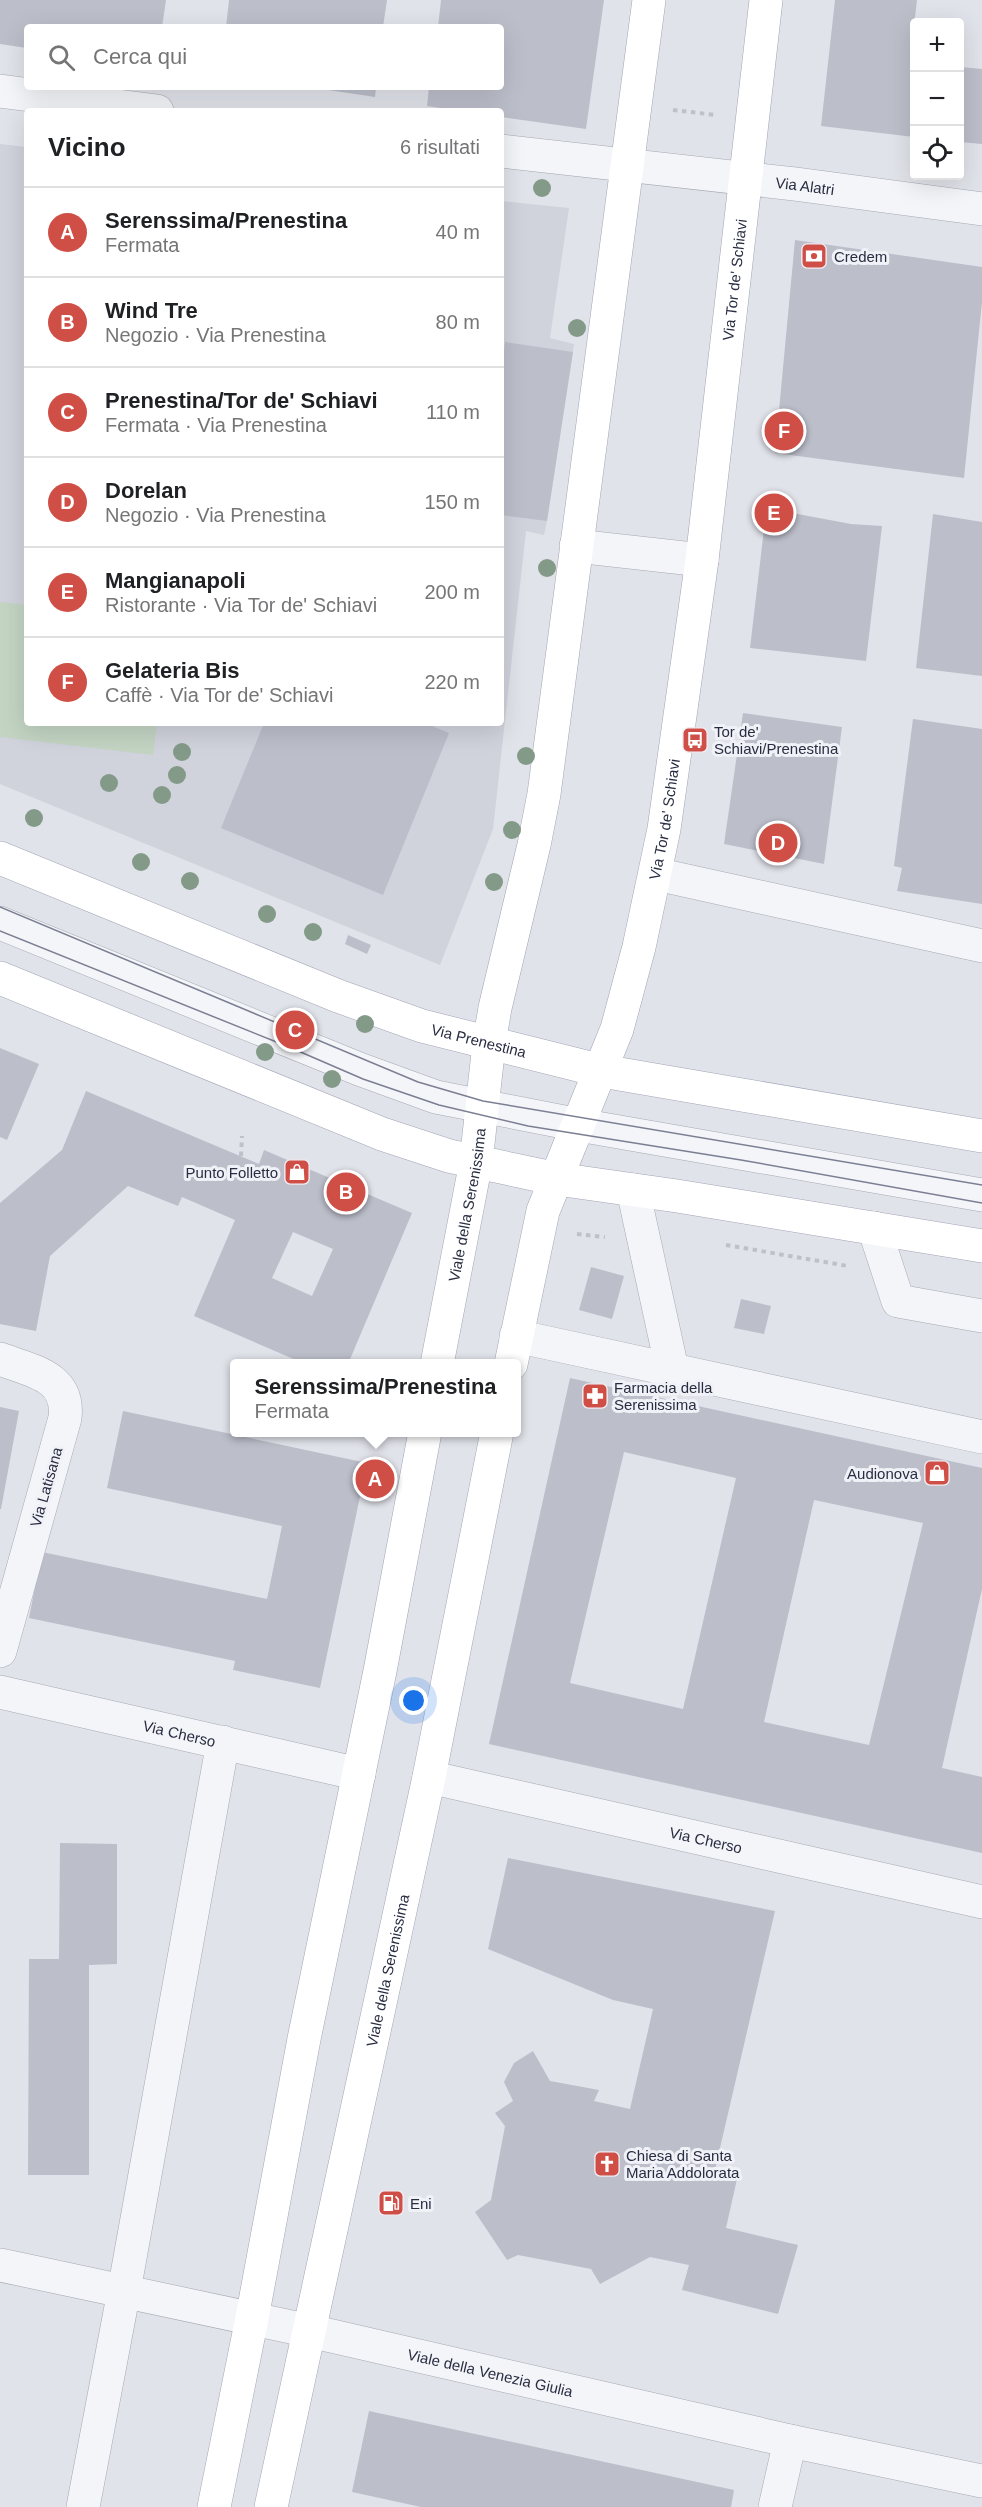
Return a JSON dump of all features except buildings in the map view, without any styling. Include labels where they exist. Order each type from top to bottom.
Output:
[{"type":"main road","points":[[489,1044],[502,974],[534,845],[544,794],[649,0]]},
{"type":"main road","name":"Via Tor de' Schiavi","points":[[602,1071],[617,1029],[639,947],[664,829],[702,560],[766,0]]},
{"type":"main road","name":"Via Prenestina","points":[[0,858],[338,996],[422,1026],[602,1071],[982,1136]]},
{"type":"main road","points":[[0,978],[382,1134],[476,1162],[557,1179],[982,1246]]},
{"type":"main road","name":"Viale della Serenissima","points":[[438,1359],[476,1162],[489,1044]]},
{"type":"main road","points":[[513,1350],[539,1226],[549,1196],[602,1071]]},
{"type":"main road","points":[[214,2507],[304,2039],[359,1774],[424,1437]]},
{"type":"main road","name":"Viale della Serenissima","points":[[271,2507],[429,1777],[496,1437]]},
{"type":"street","points":[[0,91],[133,108]]},
{"type":"street","name":"Via Alatri","points":[[504,151],[746,178],[982,209]]},
{"type":"street","points":[[576,546],[702,560]]},
{"type":"street","points":[[656,874],[982,946]]},
{"type":"street","points":[[0,923],[417,1091],[482,1107],[579,1125],[982,1195]]},
{"type":"street","points":[[633,1190],[672,1369]]},
{"type":"street","points":[[874,1228],[898,1301],[982,1316]]},
{"type":"street","points":[[513,1350],[672,1369],[982,1437]]},
{"type":"street","name":"Via Latisana","points":[[0,1359],[52,1380],[61,1391],[66,1404],[65,1418],[0,1651]]},
{"type":"street","name":"Via Cherso","points":[[0,1692],[359,1774]]},
{"type":"street","points":[[83,2507],[223,1742]]},
{"type":"street","name":"Via Cherso","points":[[429,1777],[982,1902]]},
{"type":"street","name":"Viale della Venezia Giulia","points":[[0,2265],[252,2318],[790,2441],[982,2481]]},
{"type":"street","points":[[775,2507],[790,2441]]},
{"type":"path","points":[[666,109],[717,116]]},
{"type":"path","points":[[241,1156],[242,1136]]},
{"type":"path","points":[[570,1233],[607,1237]]},
{"type":"path","points":[[718,1244],[836,1264]]},
{"type":"shaded area","points":[[0,144],[24,147],[24,726],[504,726],[504,201],[569,208],[550,338],[574,344],[547,521],[544,535],[526,531],[493,829],[440,965],[0,784]]},
{"type":"green space","points":[[0,602],[24,605],[24,726],[157,726],[153,755],[0,737]]},
{"type":"tram line","points":[[0,907],[418,1082],[483,1101],[982,1185]]},
{"type":"tram line","points":[[0,931],[363,1079],[439,1105],[528,1126],[741,1160],[982,1203]]},
{"type":"place","name":"Credem","points":[[814,256]]},
{"type":"place","name":"Gelateria Bis","points":[[784,431]]},
{"type":"place","name":"Mangianapoli","points":[[774,513]]},
{"type":"place","name":"Tor de' Schiavi/Prenestina","points":[[695,740]]},
{"type":"place","name":"Dorelan","points":[[778,843]]},
{"type":"place","name":"Prenestina/Tor de' Schiavi","points":[[295,1030]]},
{"type":"place","name":"Punto Folletto","points":[[297,1172]]},
{"type":"place","name":"Wind Tre","points":[[346,1192]]},
{"type":"place","name":"Farmacia della Serenissima","points":[[595,1396]]},
{"type":"place","name":"Audionova","points":[[937,1473]]},
{"type":"place","name":"Serenssima/Prenestina","points":[[375,1479]]},
{"type":"place","name":"Chiesa di Santa Maria Addolorata","points":[[607,2164]]},
{"type":"place","name":"Eni","points":[[391,2203]]}]
